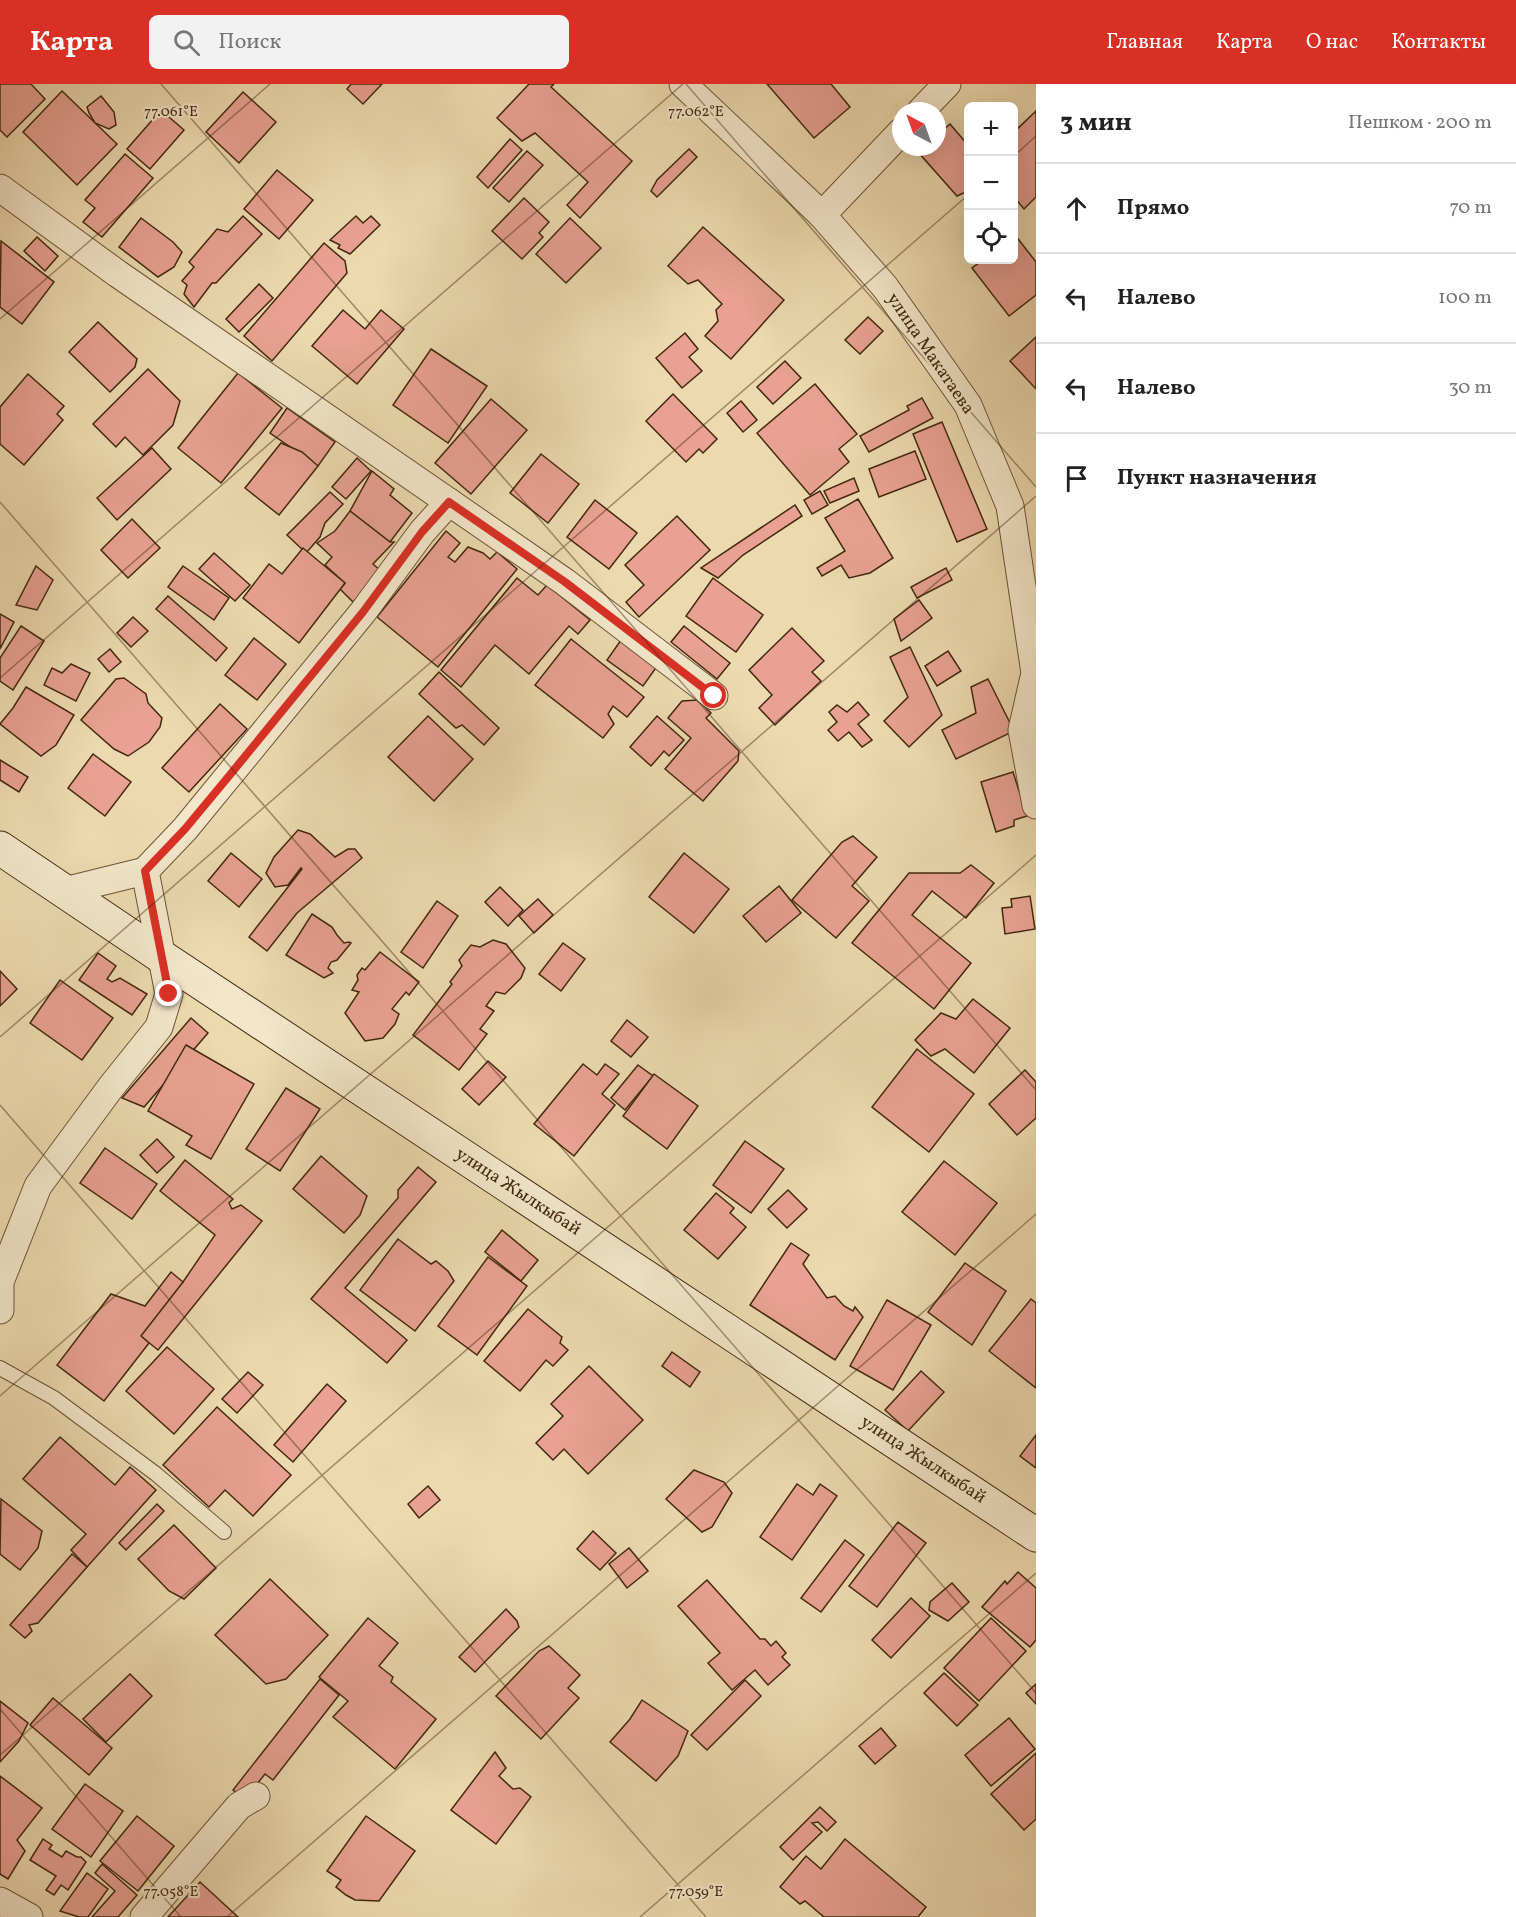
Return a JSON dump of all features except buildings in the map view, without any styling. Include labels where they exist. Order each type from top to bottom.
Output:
[{"type":"street","name":"улица Макатаева","points":[[682,84],[822,215],[885,287],[968,405],[1010,506],[1036,672],[1022,730],[1036,805]]},
{"type":"street","points":[[930,102],[947,84]]},
{"type":"street","points":[[822,215],[892,141]]},
{"type":"street","points":[[0,188],[118,274],[565,582],[714,696]]},
{"type":"street","points":[[64,891],[145,871],[222,785],[363,612],[422,532],[449,502]]},
{"type":"street","name":"улица Жылкыбай","points":[[0,848],[1036,1535]]},
{"type":"street","points":[[0,1310],[0,1282],[38,1186],[111,1086],[159,1027],[169,994],[145,871]]},
{"type":"street","points":[[144,1917],[239,1806],[256,1796]]},
{"type":"street","points":[[0,1900],[29,1917]]},
{"type":"lane","points":[[0,1368],[54,1398],[156,1474],[224,1532]]},
{"type":"route","points":[[169,994],[145,871],[185,829],[229,776],[363,612],[422,532],[449,502],[565,582],[714,696]]}]
